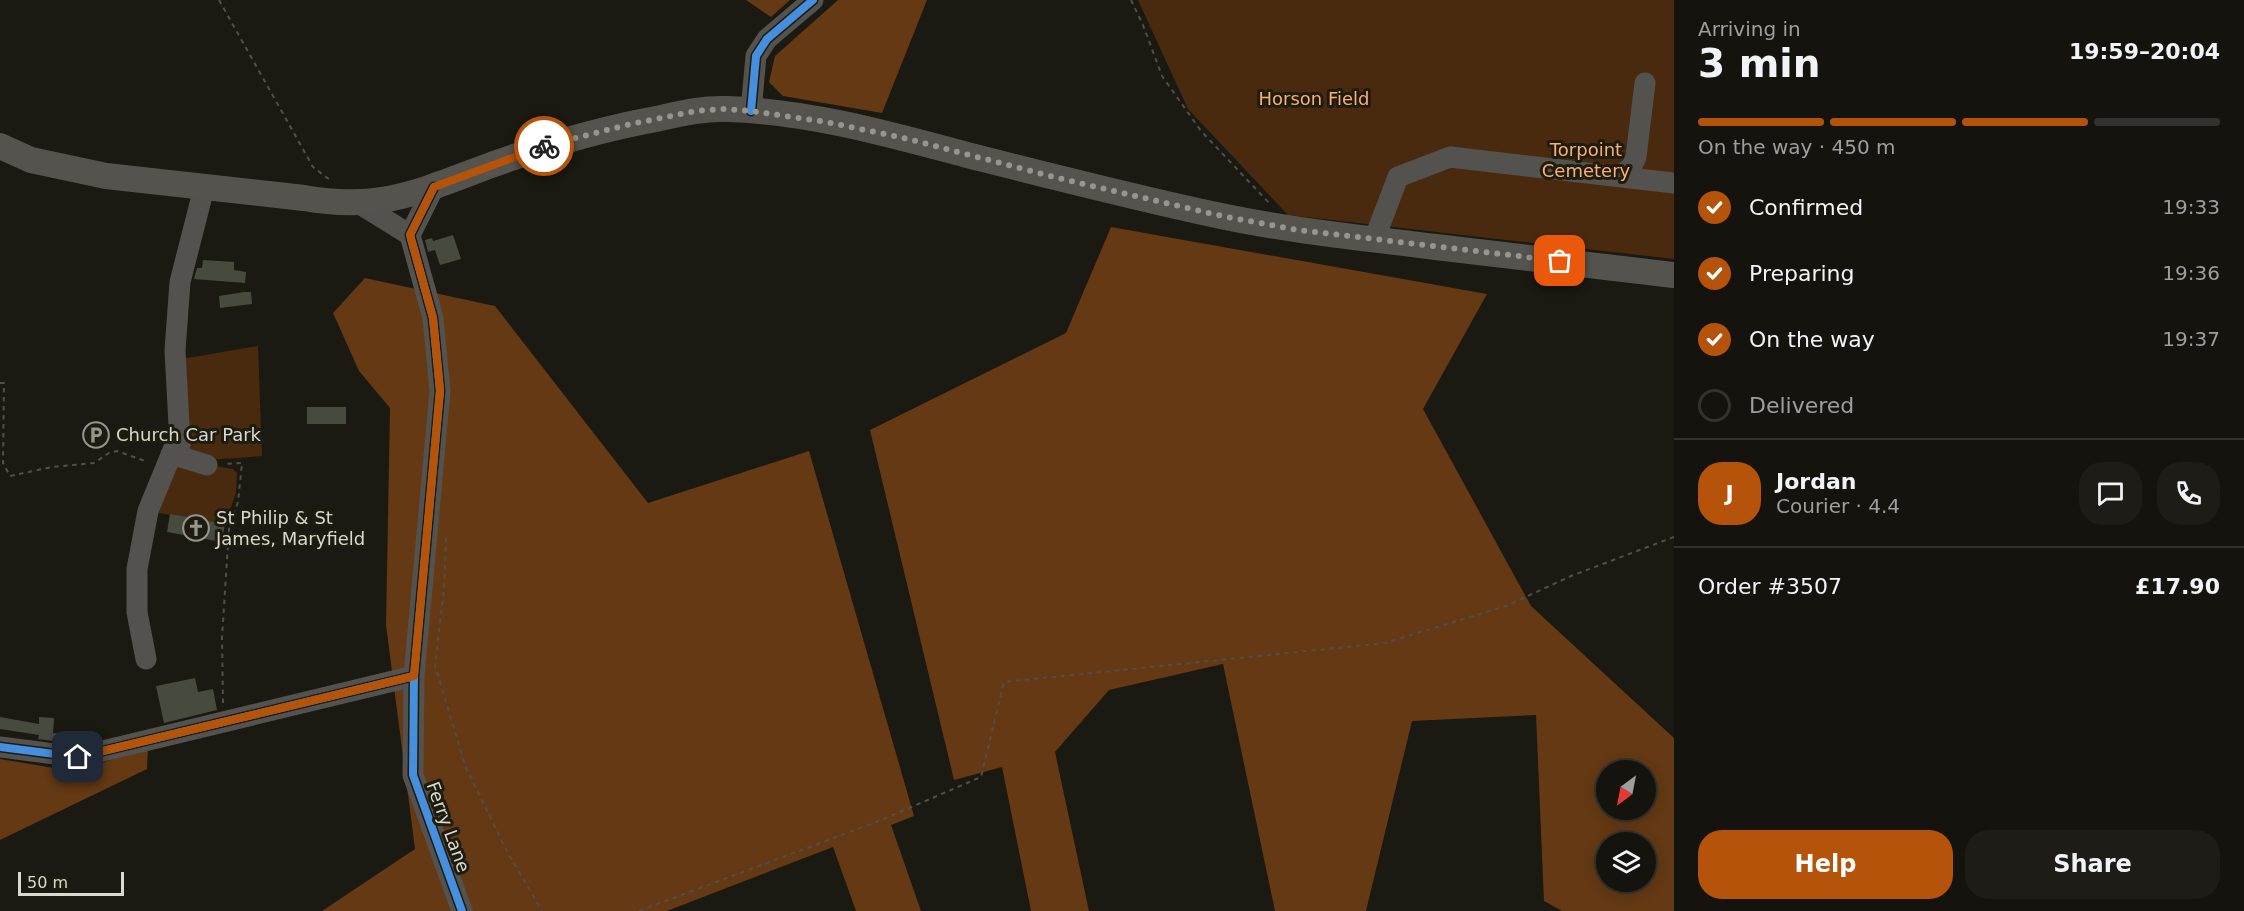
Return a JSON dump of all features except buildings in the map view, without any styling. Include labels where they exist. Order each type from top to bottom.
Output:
[{"type":"main road","points":[[0,146],[31,160],[106,176],[347,204],[397,198],[434,187],[553,143],[631,124],[696,111],[723,109],[751,111],[826,122],[904,138],[1074,182],[1222,216],[1374,240],[1674,275]]},
{"type":"street","points":[[751,111],[756,56],[767,39],[813,0]]},
{"type":"street","points":[[1619,176],[1630,168],[1636,157],[1645,83]]},
{"type":"street","points":[[1374,240],[1398,177],[1450,157],[1674,183]]},
{"type":"street","points":[[347,204],[410,235],[434,187]]},
{"type":"street","points":[[146,659],[136,612],[136,569],[148,511],[168,461],[180,444],[175,350],[180,282],[204,188]]},
{"type":"street","name":"Ferry Lane","points":[[410,235],[433,318],[440,390],[414,676],[413,775],[462,911]]},
{"type":"street","points":[[168,461],[207,465]]},
{"type":"street","points":[[0,747],[78,757],[414,676]]},
{"type":"path","points":[[219,0],[313,167],[331,181],[347,204]]},
{"type":"path","points":[[1131,0],[1162,76],[1201,131],[1270,203],[1273,225]]},
{"type":"path","points":[[0,383],[4,383],[3,463],[10,476],[52,467],[94,463],[109,453],[117,451],[168,461]]},
{"type":"path","points":[[207,465],[242,463],[238,502],[230,530],[227,559],[222,638],[224,721]]},
{"type":"path","points":[[446,534],[444,589],[435,666],[466,768],[508,853],[542,911]]},
{"type":"path","points":[[639,911],[879,821],[981,777],[1004,682],[1385,643],[1506,606],[1571,576],[1674,537]]},
{"type":"green space","points":[[1138,0],[1674,0],[1674,259],[1288,215],[1188,109]]},
{"type":"green space","points":[[258,346],[262,456],[209,460],[183,448],[176,360]]},
{"type":"green space","points":[[180,460],[233,469],[237,473],[236,493],[225,524],[159,513],[171,468]]},
{"type":"shaded area","points":[[746,0],[790,0],[771,17]]},
{"type":"shaded area","points":[[838,0],[927,0],[882,113],[783,96],[769,82],[775,56]]},
{"type":"shaded area","points":[[1111,227],[1487,294],[1423,409],[1531,606],[1674,738],[1674,911],[1562,911],[1544,901],[1536,715],[1412,721],[1366,911],[1275,911],[1223,664],[1109,690],[1055,752],[1089,911],[1031,911],[1002,767],[954,780],[870,430],[1066,333]]},
{"type":"shaded area","points":[[365,278],[495,306],[648,503],[809,451],[914,816],[891,825],[921,911],[856,911],[833,847],[667,911],[322,911],[415,849],[386,625],[390,408],[359,371],[333,313]]},
{"type":"shaded area","points":[[148,747],[147,769],[0,840],[0,759],[60,769],[84,769]]},
{"type":"cycle path","points":[[751,111],[756,56],[767,39],[813,0]]},
{"type":"cycle path","points":[[434,187],[410,235],[433,318],[440,391],[414,676],[413,775],[462,911]]},
{"type":"cycle path","points":[[0,747],[78,757],[414,676]]},
{"type":"way so far","points":[[544,146],[631,124],[696,111],[723,109],[751,111],[826,122],[904,138],[1062,179],[1222,216],[1298,230],[1560,261]]},
{"type":"place","name":"Church Car Park","points":[[96,435]]},
{"type":"place","name":"St Philip & St James, Maryfield","points":[[196,528]]},
{"type":"route","points":[[78,757],[414,676],[440,390],[433,318],[412,250],[410,235],[434,187],[544,146]]},
{"type":"park label","name":"Horson Field","points":[[1314,99]]},
{"type":"park label","name":"Torpoint Cemetery","points":[[1586,160]]}]
